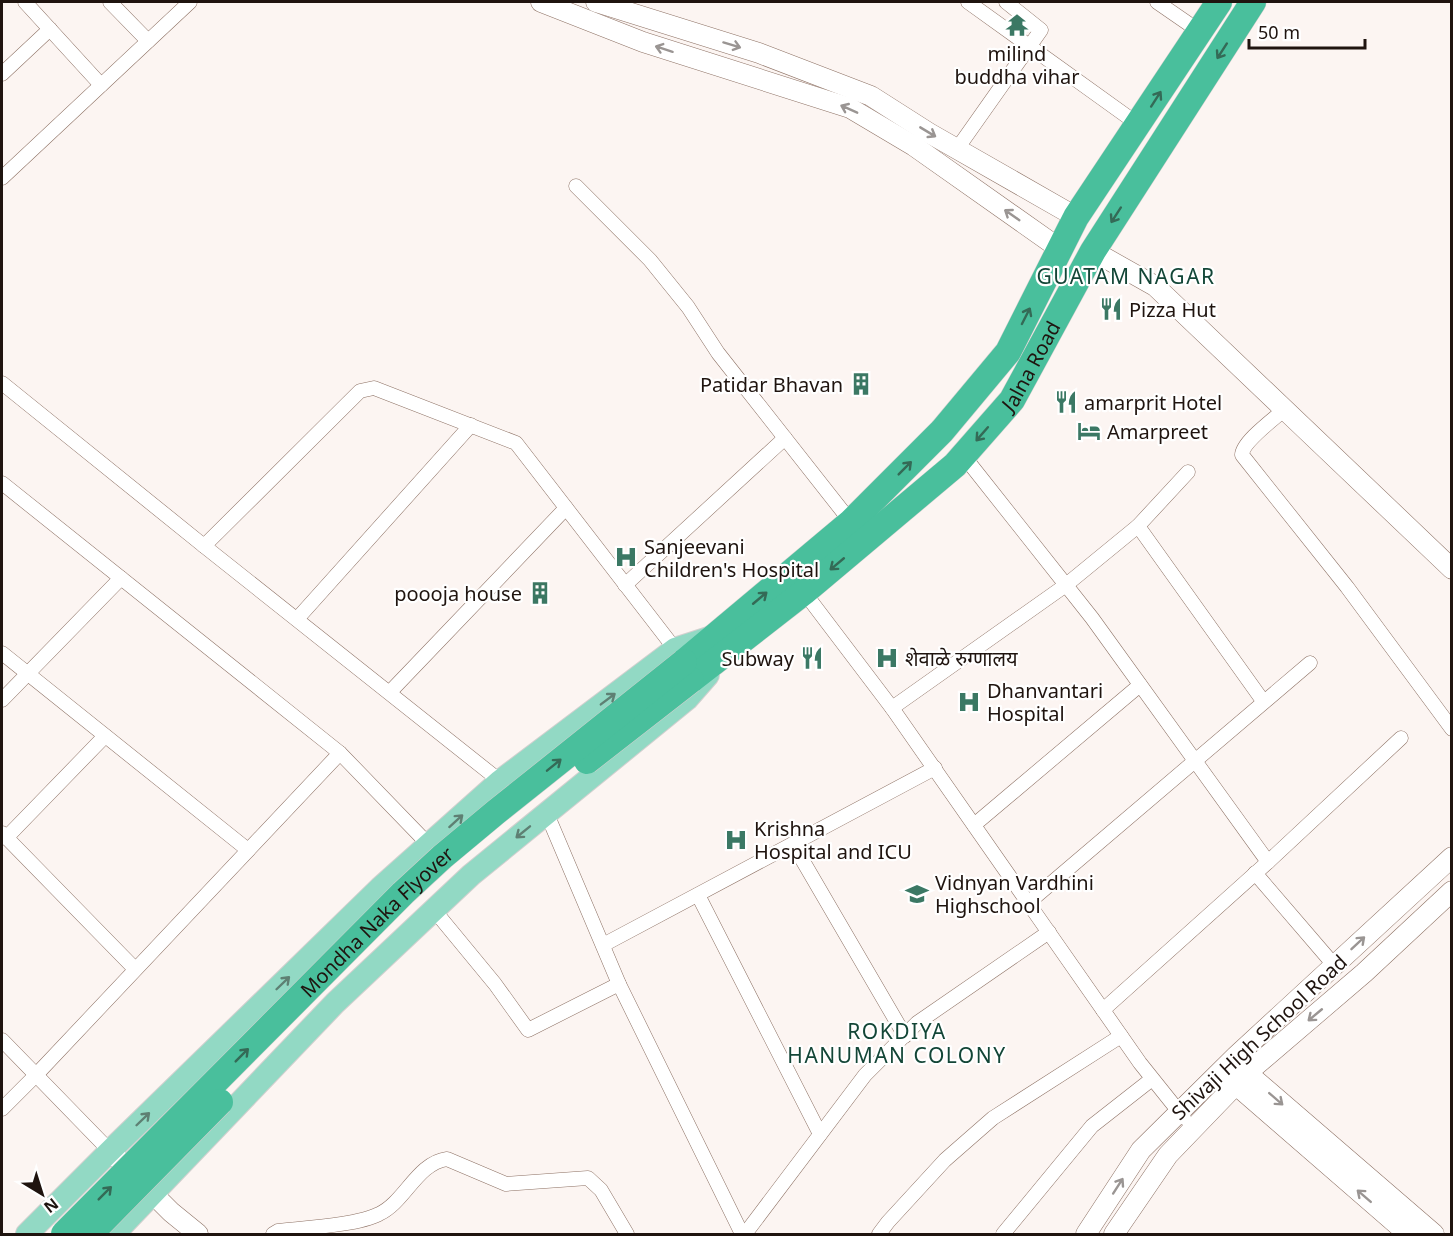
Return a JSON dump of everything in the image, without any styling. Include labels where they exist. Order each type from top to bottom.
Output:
[{"type":"highway","name":"Jalna Road","points":[[719,645],[851,522],[942,431],[1008,352],[1076,218],[1219,2]]},
{"type":"highway","name":"Jalna Road","points":[[719,645],[804,592],[955,465],[1012,400],[1093,251],[1254,2]]},
{"type":"highway","name":"Mondha Naka Flyover","points":[[63,1234],[403,893],[442,857],[683,664],[719,645]]},
{"type":"highway","name":"Mondha Naka Flyover","points":[[90,1234],[417,903],[683,664]]},
{"type":"main road","points":[[27,1234],[380,888],[500,781],[683,664],[719,645]]},
{"type":"main road","points":[[114,1234],[335,1003],[471,875],[687,699],[719,645]]},
{"type":"street","points":[[25,2],[101,85]]},
{"type":"street","points":[[110,2],[148,41]]},
{"type":"street","points":[[2,178],[190,2]]},
{"type":"street","points":[[541,2],[644,42],[850,108],[914,146],[1060,249]]},
{"type":"street","points":[[596,2],[759,53],[872,96],[928,133],[1076,218]]},
{"type":"street","points":[[968,2],[1139,125]]},
{"type":"street","points":[[957,149],[1041,30],[1006,2]]},
{"type":"street","points":[[1157,2],[1199,31]]},
{"type":"street","points":[[2,74],[50,29]]},
{"type":"street","points":[[576,186],[650,260],[851,522]]},
{"type":"street","points":[[1093,251],[1155,286],[1452,569]]},
{"type":"street","points":[[2,383],[500,781]]},
{"type":"street","points":[[204,546],[360,391],[374,388],[516,443],[683,664]]},
{"type":"street","points":[[1285,409],[1248,442],[1242,449],[1242,455],[1347,587],[1452,729]]},
{"type":"street","points":[[297,619],[471,425]]},
{"type":"street","points":[[625,585],[786,438]]},
{"type":"street","points":[[963,455],[1066,585],[1268,862]]},
{"type":"street","points":[[892,708],[1066,585],[1138,526],[1188,472]]},
{"type":"street","points":[[2,483],[340,753],[429,844]]},
{"type":"street","points":[[390,693],[566,508]]},
{"type":"street","points":[[1138,526],[1263,701]]},
{"type":"street","points":[[2,700],[121,578]]},
{"type":"street","points":[[804,592],[935,768],[1121,1036],[1193,1129]]},
{"type":"street","points":[[2,653],[248,850]]},
{"type":"street","points":[[1028,903],[1310,663]]},
{"type":"street","points":[[974,825],[1140,685]]},
{"type":"street","points":[[105,736],[4,836],[135,969]]},
{"type":"street","points":[[1103,1010],[1268,862],[1401,738]]},
{"type":"street","points":[[2,1109],[340,753]]},
{"type":"street","points":[[603,945],[935,768]]},
{"type":"street","points":[[547,814],[620,984],[743,1234],[865,1075],[917,1023],[1049,932]]},
{"type":"street","points":[[793,844],[905,1036]]},
{"type":"street","name":"Shivaji High School Road","points":[[1114,1234],[1168,1155],[1193,1129],[1234,1072],[1334,965],[1452,857]]},
{"type":"street","points":[[1255,873],[1334,965]]},
{"type":"street","name":"Shivaji High School Road","points":[[1086,1234],[1141,1150],[1179,1112],[1364,973],[1452,891]]},
{"type":"street","points":[[698,895],[820,1134]]},
{"type":"street","points":[[434,910],[495,984],[528,1030],[620,984]]},
{"type":"street","points":[[879,1234],[888,1221],[945,1160],[993,1118],[1121,1036]]},
{"type":"street","points":[[2,1040],[153,1195],[198,1234]]},
{"type":"street","points":[[1234,1072],[1408,1234]]},
{"type":"street","points":[[1234,1072],[1434,1234]]},
{"type":"street","points":[[1003,1234],[1092,1126],[1152,1078]]},
{"type":"street","points":[[273,1234],[278,1231],[366,1219],[380,1214],[430,1165],[447,1159],[506,1184],[588,1178],[601,1190],[627,1234]]},
{"type":"place","name":"milind buddha vihar","points":[[1017,25]]},
{"type":"place","name":"Pizza Hut","points":[[1111,309]]},
{"type":"place","name":"Patidar Bhavan","points":[[861,384]]},
{"type":"place","name":"amarprit Hotel","points":[[1066,402]]},
{"type":"place","name":"Amarpreet","points":[[1089,431]]},
{"type":"place","name":"Sanjeevani Children's Hospital","points":[[626,557]]},
{"type":"place","name":"poooja house","points":[[540,593]]},
{"type":"place","name":"Subway","points":[[812,658]]},
{"type":"place","name":"शेवाळे रुग्णालय","points":[[887,658]]},
{"type":"place","name":"Dhanvantari Hospital","points":[[969,702]]},
{"type":"place","name":"Krishna Hospital and ICU","points":[[736,840]]},
{"type":"place","name":"Vidnyan Vardhini Highschool","points":[[917,894]]},
{"type":"district","name":"GUATAM NAGAR","points":[[1126,276]]},
{"type":"district","name":"ROKDIYA HANUMAN COLONY","points":[[897,1043]]}]
